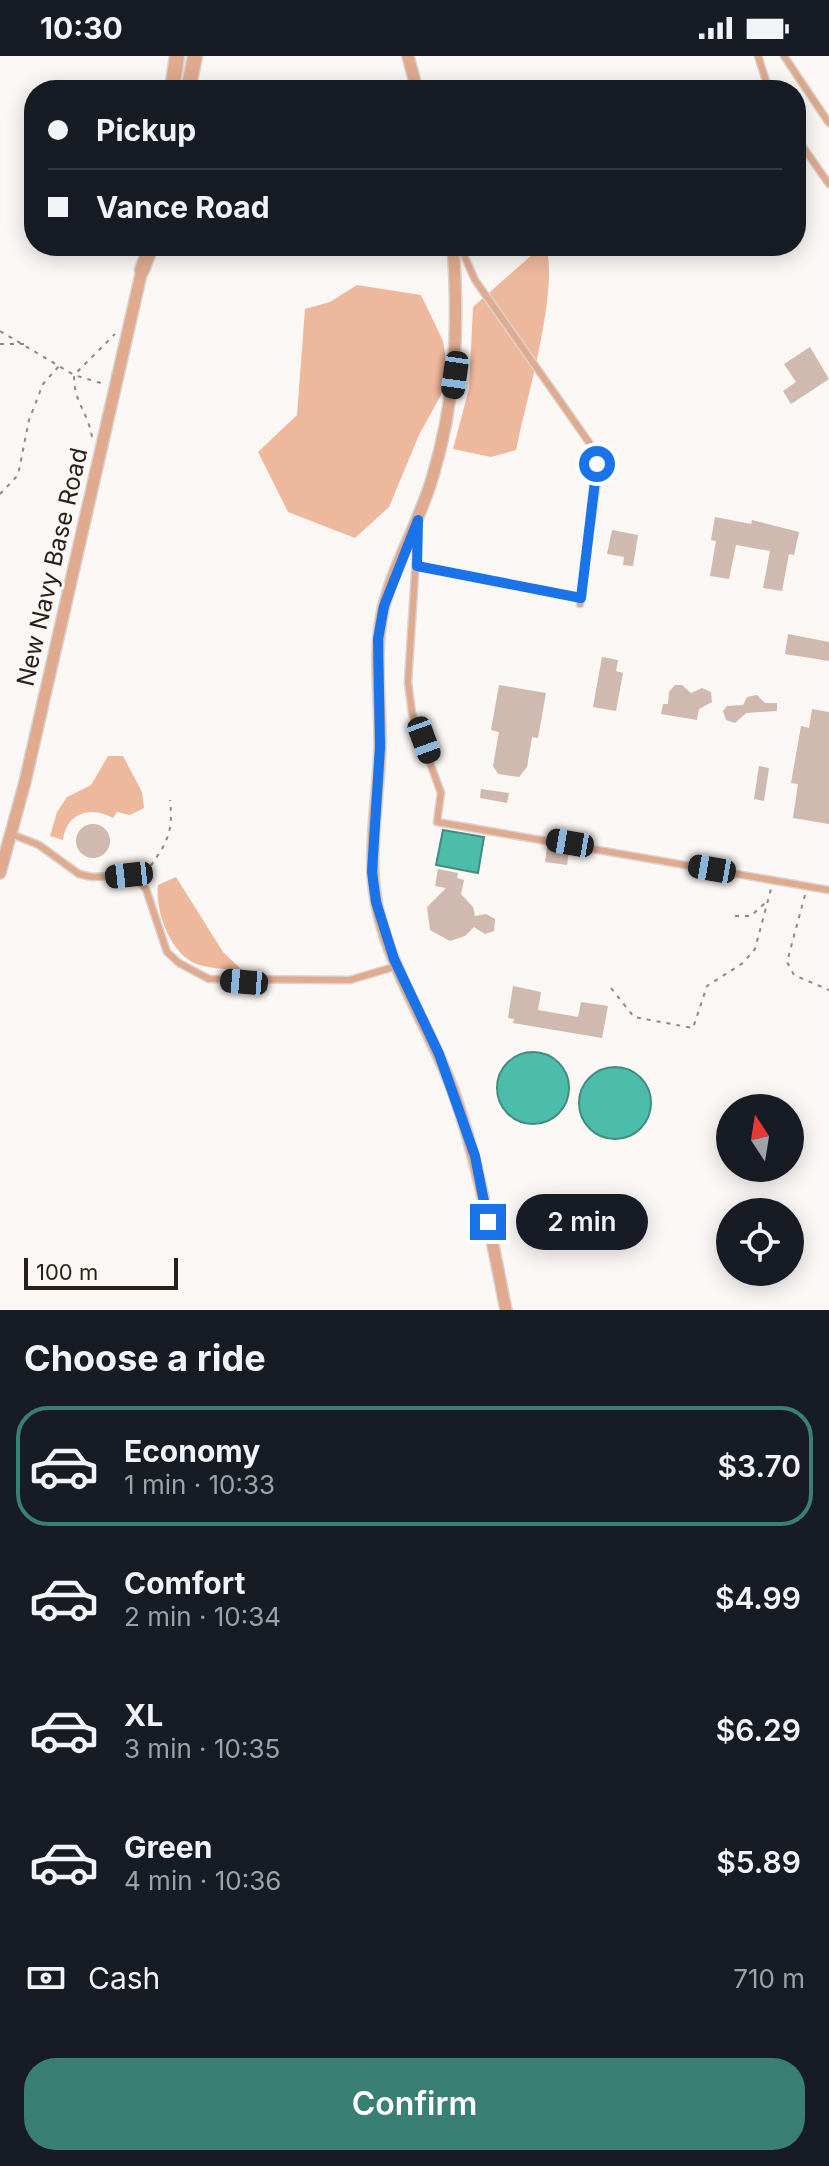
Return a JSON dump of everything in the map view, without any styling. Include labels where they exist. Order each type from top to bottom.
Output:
[{"type":"street","points":[[173,80],[177,56]]},
{"type":"street","points":[[190,80],[195,56]]},
{"type":"street","points":[[408,56],[414,80]]},
{"type":"street","name":"New Navy Base Road","points":[[0,873],[146,256]]},
{"type":"street","points":[[454,256],[458,311],[455,375],[447,424],[418,520],[384,606],[378,639],[380,747],[372,872],[376,902],[397,966],[439,1054],[475,1156],[506,1310]]},
{"type":"lane","points":[[758,56],[766,80]]},
{"type":"lane","points":[[784,56],[800,80]]},
{"type":"lane","points":[[806,89],[829,123]]},
{"type":"lane","points":[[806,151],[829,184]]},
{"type":"lane","points":[[417,566],[581,601],[597,480],[593,448],[475,280],[464,256]]},
{"type":"lane","points":[[418,520],[408,682],[412,713],[441,793],[437,822],[829,890]]},
{"type":"lane","points":[[11,833],[39,845],[79,874],[92,877],[129,875],[140,882],[154,908],[167,952],[179,963],[209,979],[350,980],[397,966]]},
{"type":"path","points":[[0,331],[74,375],[116,388]]},
{"type":"path","points":[[93,443],[88,417],[74,398],[74,375],[115,334]]},
{"type":"path","points":[[0,344],[25,344]]},
{"type":"path","points":[[0,494],[18,475],[29,420],[43,384],[59,366]]},
{"type":"path","points":[[140,882],[170,836],[173,826],[170,800]]},
{"type":"path","points":[[611,988],[634,1017],[693,1028],[707,986],[743,963],[755,949],[773,880]]},
{"type":"path","points":[[807,886],[803,913],[787,962],[794,975],[829,990]]},
{"type":"path","points":[[735,916],[751,916],[767,902]]},
{"type":"shaded area","points":[[531,256],[548,256],[545,317],[516,450],[491,457],[453,449],[469,389],[473,307]]},
{"type":"shaded area","points":[[357,285],[421,295],[443,341],[447,365],[442,393],[419,435],[389,507],[355,538],[288,512],[258,452],[297,415],[305,309],[330,302]]},
{"type":"shaded area","points":[[108,756],[123,756],[142,792],[144,808],[130,815],[117,812],[113,818],[96,812],[81,814],[69,823],[63,840],[50,836],[57,812],[67,797],[91,785]]},
{"type":"shaded area","points":[[443,830],[484,837],[478,873],[436,865]]},
{"type":"shaded area","points":[[176,877],[223,952],[242,970],[192,962],[170,939],[161,917],[158,885]]},
{"type":"shaded area","points":[[540,1052],[559,1062],[567,1074],[567,1102],[559,1114],[547,1122],[526,1124],[507,1114],[499,1102],[497,1081],[507,1062],[519,1054]]},
{"type":"shaded area","points":[[622,1067],[641,1077],[649,1089],[649,1117],[641,1129],[629,1137],[608,1139],[589,1129],[581,1117],[579,1096],[589,1077],[601,1069]]},
{"type":"building","points":[[810,347],[829,379],[791,404],[783,391],[796,382],[784,364]]},
{"type":"building","points":[[715,517],[751,524],[752,520],[799,532],[794,555],[789,554],[782,591],[763,588],[770,551],[736,545],[729,579],[710,576],[716,541],[711,540]]},
{"type":"building","points":[[612,530],[638,535],[633,566],[623,565],[624,557],[607,554]]},
{"type":"building","points":[[788,634],[829,642],[829,661],[785,654]]},
{"type":"building","points":[[602,657],[618,660],[616,671],[623,673],[616,711],[593,707]]},
{"type":"building","points":[[499,685],[546,693],[538,738],[532,737],[527,767],[519,777],[498,774],[493,766],[499,732],[491,730]]},
{"type":"building","points":[[675,685],[682,685],[691,693],[702,688],[711,692],[712,702],[699,709],[697,720],[661,714],[663,704],[668,704],[669,692]]},
{"type":"building","points":[[757,695],[765,703],[777,703],[777,711],[746,713],[735,723],[726,720],[723,711],[727,706],[743,705],[747,697]]},
{"type":"building","points":[[812,709],[829,712],[829,824],[793,818],[798,784],[791,783],[801,726],[809,728]]},
{"type":"building","points":[[759,766],[769,768],[764,801],[754,799]]},
{"type":"building","points":[[481,789],[509,793],[507,803],[480,798]]},
{"type":"building","points":[[93,824],[105,829],[110,841],[105,853],[93,858],[81,853],[76,841],[81,829]]},
{"type":"building","points":[[547,847],[569,851],[567,865],[545,862]]},
{"type":"building","points":[[438,869],[458,873],[457,878],[464,880],[461,894],[473,907],[475,916],[486,914],[495,919],[494,931],[485,934],[474,927],[465,936],[450,941],[430,930],[427,907],[446,888],[435,886]]},
{"type":"building","points":[[513,986],[541,992],[538,1010],[578,1017],[581,1002],[608,1006],[602,1038],[513,1023],[514,1019],[508,1018]]},
{"type":"route","points":[[488,1222],[475,1156],[453,1091],[394,959],[376,902],[372,872],[380,747],[378,639],[384,606],[418,520],[417,566],[581,598],[597,464]]}]
